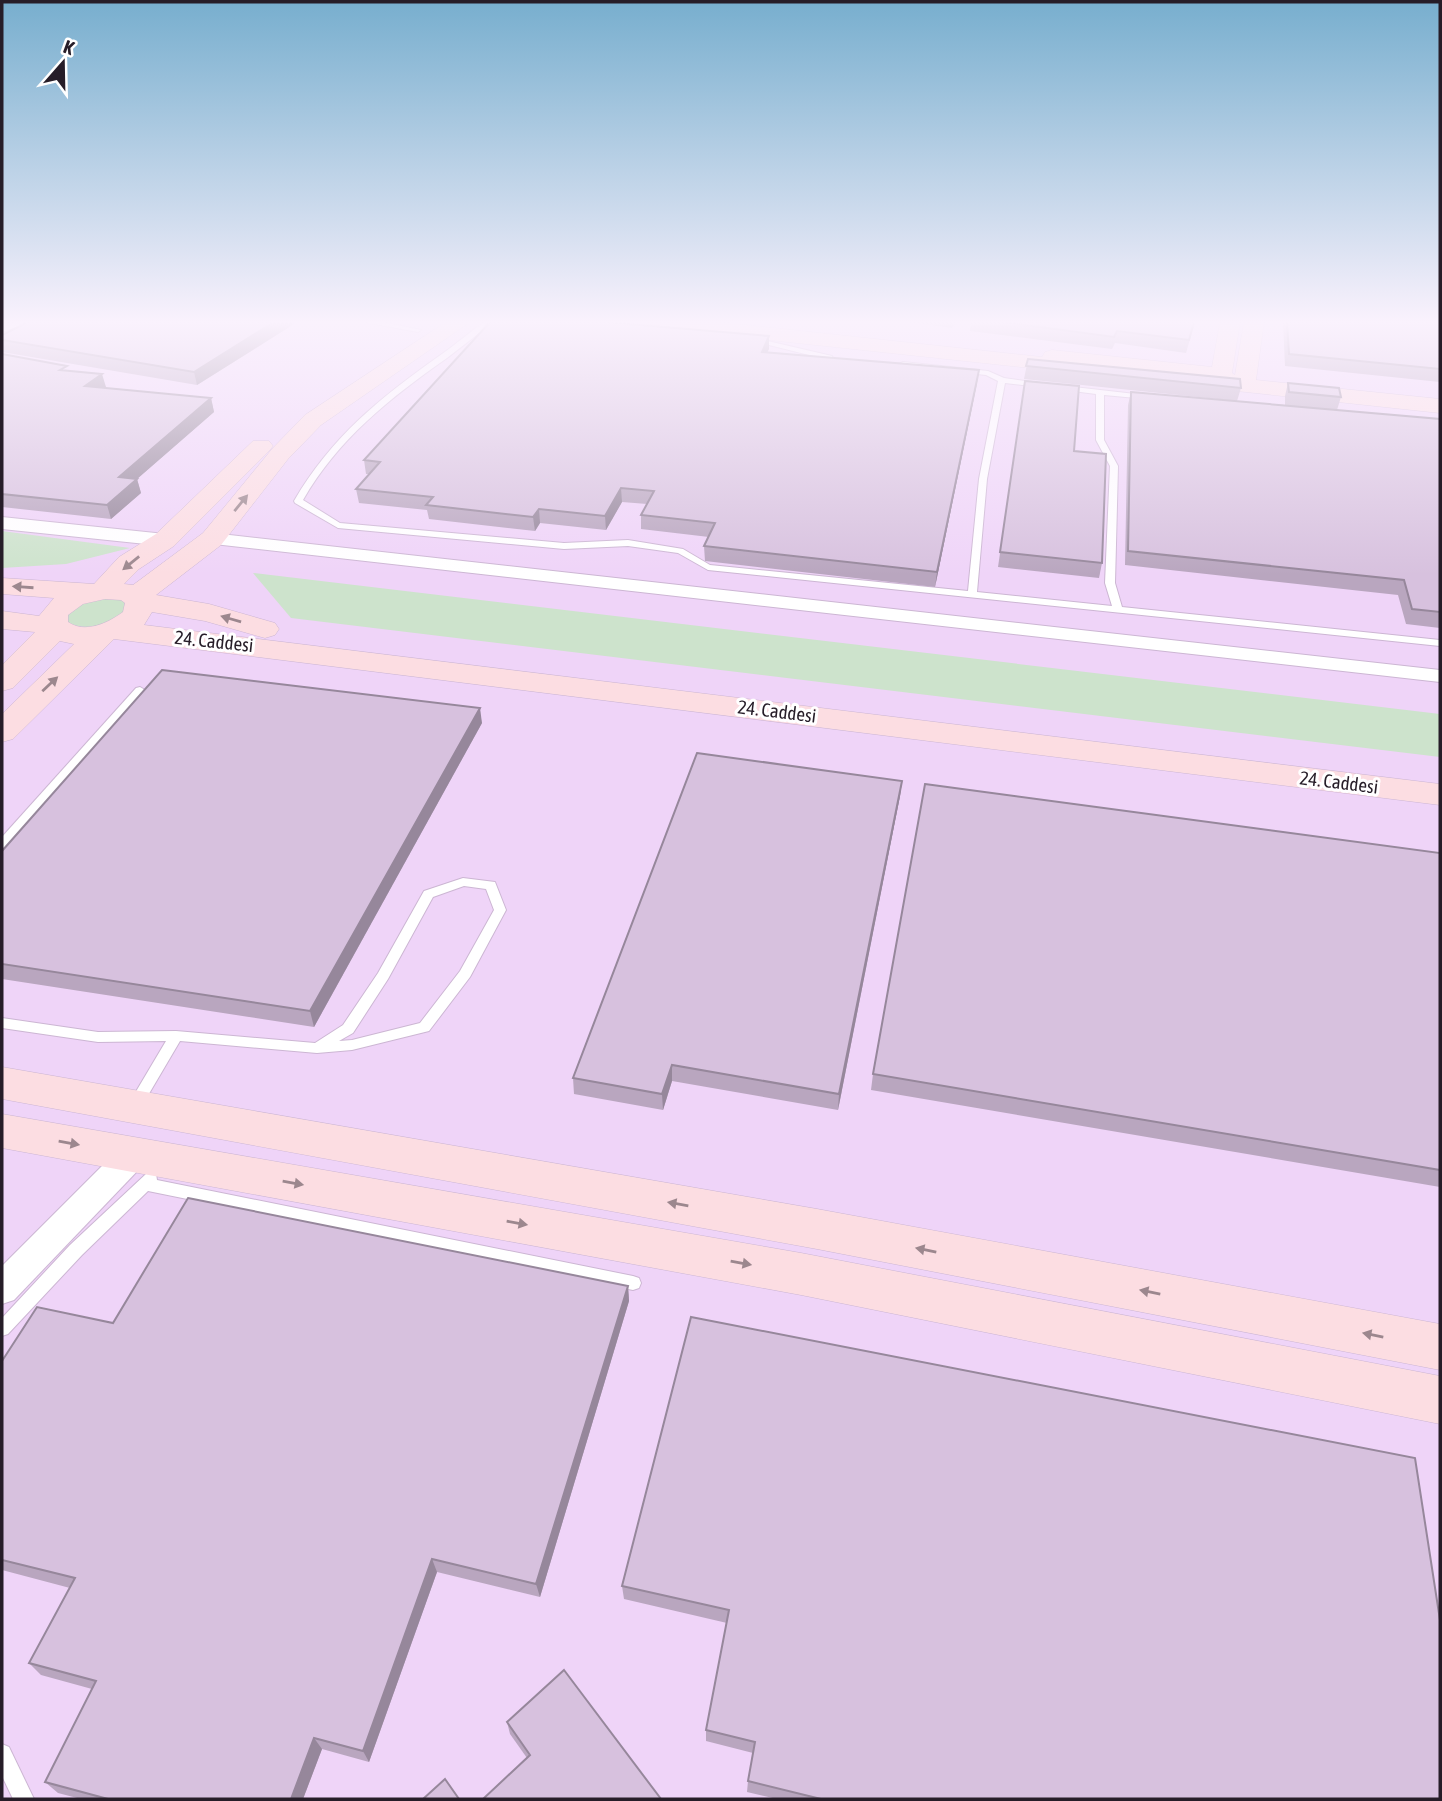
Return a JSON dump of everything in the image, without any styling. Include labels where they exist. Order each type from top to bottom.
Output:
[{"type":"street","points":[[55,627],[52,619],[58,608],[73,598],[98,591],[129,563],[165,540],[255,452],[285,417],[302,406]]},
{"type":"street","points":[[2,732],[107,631],[137,616],[138,599],[212,539],[280,454],[313,420],[334,406]]},
{"type":"street","points":[[2,523],[165,540]]},
{"type":"street","points":[[212,539],[1440,676]]},
{"type":"street","points":[[2,586],[98,591]]},
{"type":"street","name":"24. Caddesi","points":[[98,591],[122,591],[138,599],[209,613],[267,629],[1440,774]]},
{"type":"street","points":[[2,620],[55,627]]},
{"type":"street","points":[[2,682],[55,627]]},
{"type":"street","name":"24. Caddesi","points":[[55,627],[80,635],[107,631],[250,645],[1440,795]]},
{"type":"street","points":[[2,1083],[830,1231],[1440,1347]]},
{"type":"street","points":[[2,1131],[149,1166],[801,1274],[1440,1400]]},
{"type":"street","points":[[2,1289],[149,1166]]},
{"type":"lane","points":[[376,406],[342,437],[313,471],[298,501],[338,525],[564,546],[628,543],[680,551],[708,567],[1440,643]]},
{"type":"lane","points":[[972,595],[983,479],[997,406]]},
{"type":"lane","points":[[1100,406],[1100,440],[1114,466],[1110,583],[1118,610]]},
{"type":"lane","points":[[2,844],[141,690]]},
{"type":"lane","points":[[2,1023],[98,1037],[176,1036],[317,1048],[352,1045],[424,1027],[466,974],[500,910],[491,885],[463,881],[428,894],[383,976],[348,1029],[317,1048]]},
{"type":"lane","points":[[134,1107],[176,1036]]},
{"type":"lane","points":[[2,1329],[149,1166],[633,1283]]},
{"type":"lane","points":[[2,1754],[24,1799]]},
{"type":"shaded area","points":[[2,406],[1440,406],[1440,1799],[2,1799]]},
{"type":"green space","points":[[2,531],[130,548],[66,564],[2,568]]},
{"type":"green space","points":[[253,573],[1440,714],[1440,757],[291,618]]},
{"type":"green space","points":[[109,596],[125,601],[128,611],[92,627],[68,623],[66,613],[74,605]]},
{"type":"building","points":[[2,406],[202,406],[119,477],[137,479],[107,505],[2,494]]},
{"type":"building","points":[[413,406],[972,406],[937,572],[704,546],[715,523],[641,515],[654,491],[621,488],[605,516],[539,509],[533,517],[426,505],[433,497],[356,489],[380,462],[364,460]]},
{"type":"building","points":[[1021,406],[1077,406],[1074,451],[1106,454],[1102,563],[1000,552]]},
{"type":"building","points":[[1131,406],[1292,406],[1440,419],[1440,612],[1412,609],[1404,580],[1128,551]]},
{"type":"building","points":[[162,670],[480,708],[310,1011],[2,964],[2,851]]},
{"type":"building","points":[[697,753],[902,781],[839,1094],[672,1065],[662,1094],[573,1078]]},
{"type":"building","points":[[925,784],[1440,853],[1440,1170],[873,1074]]},
{"type":"building","points":[[188,1198],[628,1286],[536,1584],[432,1559],[363,1751],[314,1738],[291,1799],[108,1799],[45,1782],[96,1681],[29,1663],[75,1578],[2,1560],[2,1361],[37,1307],[113,1323]]},
{"type":"building","points":[[691,1317],[1415,1458],[1440,1620],[1440,1799],[821,1799],[748,1781],[755,1742],[706,1730],[729,1610],[622,1586]]},
{"type":"building","points":[[564,1670],[661,1799],[483,1799],[530,1755],[507,1722]]},
{"type":"building","points":[[445,1779],[459,1799],[423,1799]]}]
